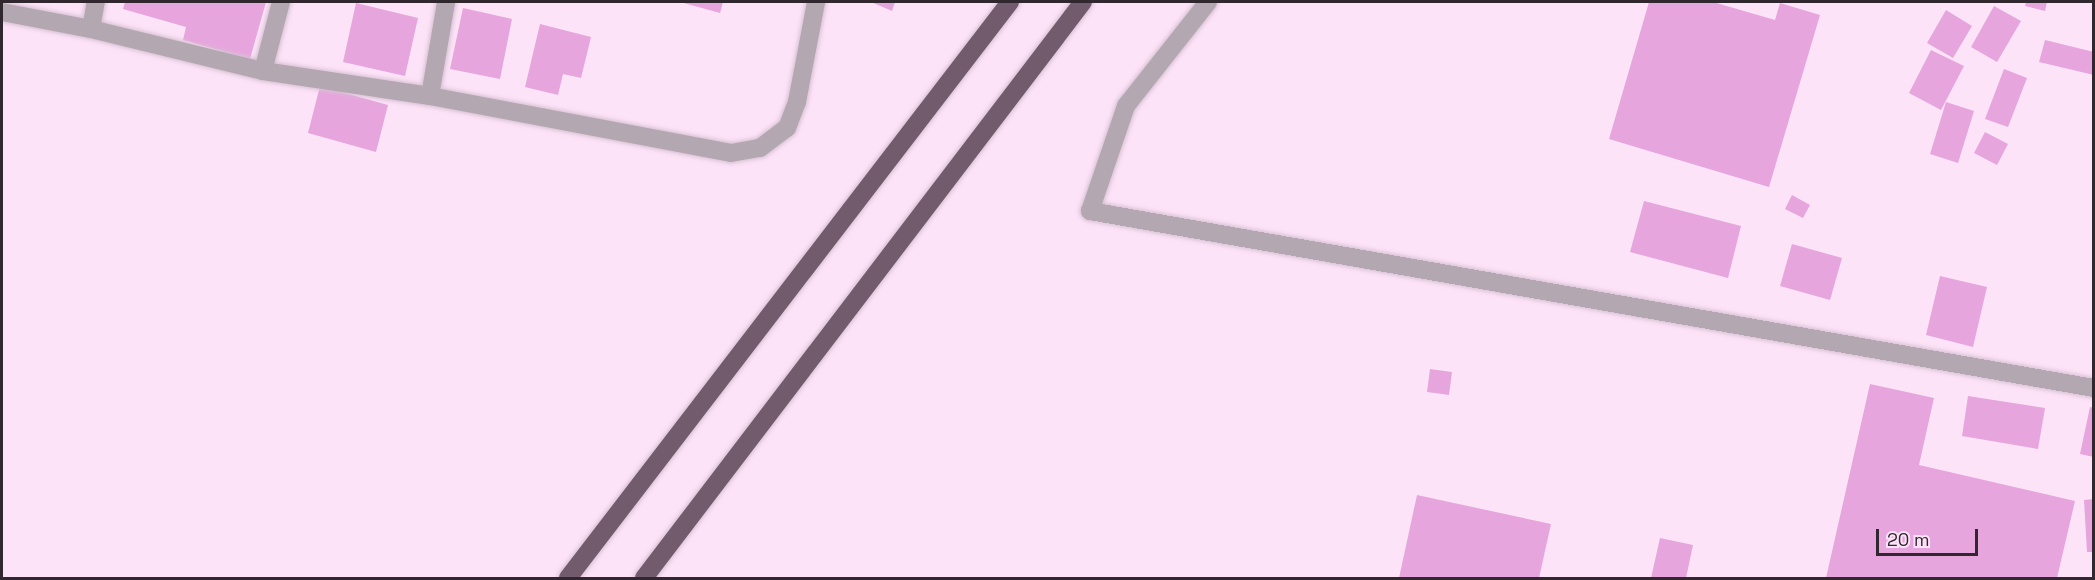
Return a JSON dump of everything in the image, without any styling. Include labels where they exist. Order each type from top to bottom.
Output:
[{"type":"highway","points":[[568,579],[1010,2]]},
{"type":"highway","points":[[644,579],[1083,2]]},
{"type":"street","points":[[91,29],[96,2]]},
{"type":"street","points":[[263,71],[281,2]]},
{"type":"street","points":[[429,96],[446,2]]},
{"type":"street","points":[[2,12],[91,29],[263,71],[429,96],[731,153],[760,148],[787,128],[797,102],[816,2]]},
{"type":"street","points":[[1208,2],[1126,106],[1090,211],[2094,388]]},
{"type":"building","points":[[125,2],[266,2],[250,59],[183,40],[186,27],[123,9]]},
{"type":"building","points":[[680,2],[723,2],[720,13]]},
{"type":"building","points":[[871,2],[895,2],[892,11]]},
{"type":"building","points":[[1649,2],[1713,2],[1775,20],[1780,3],[1820,15],[1769,187],[1609,139]]},
{"type":"building","points":[[2026,2],[2047,2],[2045,11],[2025,6]]},
{"type":"building","points":[[356,3],[418,18],[405,76],[343,62]]},
{"type":"building","points":[[1994,6],[2021,21],[1997,62],[1971,47]]},
{"type":"building","points":[[463,8],[512,19],[500,79],[450,69]]},
{"type":"building","points":[[1946,10],[1972,26],[1953,58],[1927,43]]},
{"type":"building","points":[[540,24],[591,37],[581,78],[563,74],[558,95],[525,87]]},
{"type":"building","points":[[2045,40],[2094,52],[2094,75],[2039,62]]},
{"type":"building","points":[[1931,50],[1964,66],[1941,110],[1909,93]]},
{"type":"building","points":[[2004,69],[2027,78],[2008,127],[1985,119]]},
{"type":"building","points":[[320,86],[388,105],[376,152],[308,133]]},
{"type":"building","points":[[1946,102],[1974,111],[1958,163],[1930,154]]},
{"type":"building","points":[[1985,132],[2008,144],[1997,165],[1974,153]]},
{"type":"building","points":[[1792,195],[1810,205],[1803,218],[1785,209]]},
{"type":"building","points":[[1644,201],[1741,226],[1728,278],[1630,252]]},
{"type":"building","points":[[1792,244],[1842,258],[1830,300],[1780,286]]},
{"type":"building","points":[[1940,276],[1987,287],[1973,347],[1926,335]]},
{"type":"building","points":[[1430,369],[1452,372],[1449,395],[1427,392]]},
{"type":"building","points":[[1870,384],[1934,398],[1919,465],[2075,501],[2057,578],[1826,578]]},
{"type":"building","points":[[1968,396],[2045,408],[2038,449],[1962,436]]},
{"type":"building","points":[[2090,407],[2094,408],[2094,457],[2080,454]]},
{"type":"building","points":[[1417,495],[1551,524],[1539,578],[1399,578]]},
{"type":"building","points":[[2094,499],[2094,552],[2087,552],[2084,500]]},
{"type":"building","points":[[1660,538],[1693,545],[1686,578],[1651,578]]}]
